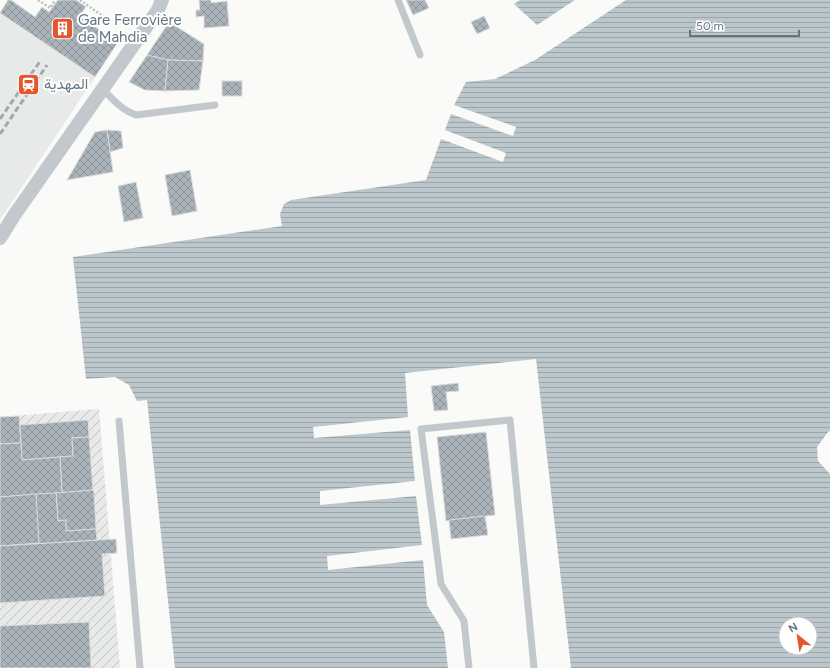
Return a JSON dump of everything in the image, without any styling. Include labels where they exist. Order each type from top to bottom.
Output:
[{"type":"street","points":[[0,238],[13,217],[158,10],[162,0]]},
{"type":"lane","points":[[398,0],[420,55]]},
{"type":"lane","points":[[103,89],[120,107],[136,115],[215,106]]},
{"type":"lane","points":[[469,668],[464,621],[441,584],[421,429],[510,420],[534,668]]},
{"type":"lane","points":[[119,421],[140,668]]},
{"type":"path","points":[[38,0],[50,8],[55,0]]},
{"type":"path","points":[[80,0],[110,22]]},
{"type":"shaded area","points":[[520,0],[575,0],[537,25],[514,4]]},
{"type":"shaded area","points":[[626,0],[830,0],[830,431],[817,447],[818,461],[830,474],[830,668],[571,668],[536,359],[405,373],[408,417],[313,427],[314,438],[410,430],[415,481],[320,491],[320,505],[416,496],[422,545],[327,556],[328,570],[423,560],[427,605],[444,632],[448,668],[175,668],[147,400],[137,401],[129,385],[115,377],[86,379],[73,257],[282,226],[280,214],[284,204],[291,200],[426,180],[441,139],[503,162],[506,153],[445,130],[451,114],[513,136],[516,127],[454,105],[466,82],[495,79],[535,60]]},
{"type":"shaded area","points":[[0,13],[95,77],[0,220]]},
{"type":"shaded area","points":[[99,409],[120,668],[0,668],[0,417]]},
{"type":"building","name":"Gare Ferrovière de Mahdia","points":[[8,0],[11,0],[35,17],[42,7],[49,12],[58,0],[76,0],[86,7],[79,16],[118,42],[95,77],[0,13]]},
{"type":"building","points":[[199,0],[211,0],[211,3],[227,1],[229,26],[204,28],[204,16],[196,17],[196,10],[200,10]]},
{"type":"building","points":[[406,0],[425,0],[429,8],[413,15]]},
{"type":"building","points":[[484,16],[490,28],[477,34],[471,22]]},
{"type":"building","points":[[169,22],[204,44],[203,61],[168,60],[147,55]]},
{"type":"building","points":[[147,55],[168,60],[165,91],[145,90],[129,82]]},
{"type":"building","points":[[168,60],[203,61],[199,90],[165,91]]},
{"type":"building","points":[[222,81],[242,81],[242,96],[222,96]]},
{"type":"building","points":[[107,130],[121,131],[123,148],[110,152]]},
{"type":"building","points":[[107,130],[113,172],[67,180],[95,132]]},
{"type":"building","points":[[190,170],[197,211],[172,216],[165,175]]},
{"type":"building","points":[[136,182],[143,218],[124,222],[118,186]]},
{"type":"building","points":[[458,383],[459,391],[446,392],[448,410],[434,411],[431,386]]},
{"type":"building","points":[[19,416],[21,443],[0,444],[0,417]]},
{"type":"building","points":[[88,420],[89,437],[72,438],[73,456],[22,460],[20,425]]},
{"type":"building","points":[[486,432],[495,515],[446,521],[437,437]]},
{"type":"building","points":[[89,437],[93,490],[62,493],[60,457],[73,456],[72,438]]},
{"type":"building","points":[[21,443],[22,460],[60,457],[62,493],[0,497],[0,444]]},
{"type":"building","points":[[93,490],[96,529],[66,531],[66,520],[58,521],[56,493]]},
{"type":"building","points":[[56,493],[58,521],[66,520],[66,531],[96,529],[97,540],[36,544],[36,494]]},
{"type":"building","points":[[36,494],[39,543],[0,546],[0,497]]},
{"type":"building","points":[[485,516],[488,535],[451,539],[449,520]]},
{"type":"building","points":[[116,539],[117,553],[102,554],[105,596],[0,603],[0,546]]},
{"type":"building","points":[[89,622],[91,668],[0,668],[0,626]]},
{"type":"railway","points":[[0,119],[41,60]]},
{"type":"railway","points":[[0,134],[47,65]]},
{"type":"place","name":"Gare Ferrovière de Mahdia","points":[[62,29]]},
{"type":"place","name":"المهدية","points":[[28,84]]}]
